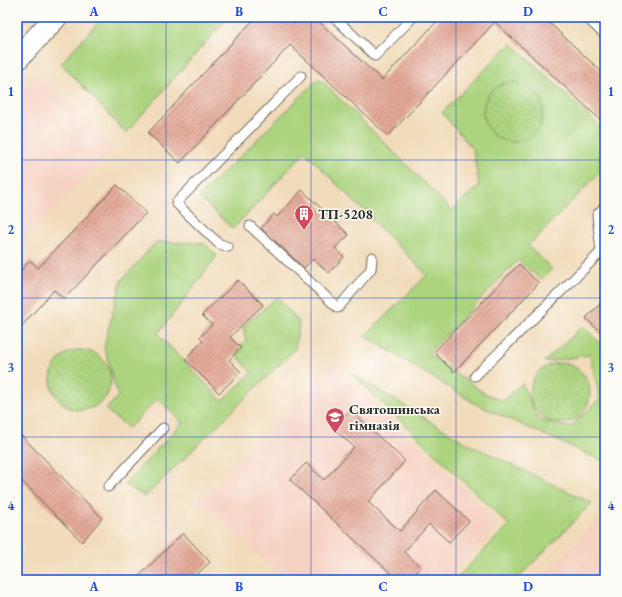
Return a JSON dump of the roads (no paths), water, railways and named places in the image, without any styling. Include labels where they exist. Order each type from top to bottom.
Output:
[{"type":"main road","points":[[19,54],[56,17]]},
{"type":"lane","points":[[334,17],[375,56],[413,17]]},
{"type":"lane","points":[[586,17],[605,35]]},
{"type":"lane","points":[[228,247],[218,243],[176,203],[301,76]]},
{"type":"lane","points":[[475,376],[603,254],[598,215],[605,206]]},
{"type":"lane","points":[[250,226],[338,308],[371,269],[372,257]]},
{"type":"lane","points":[[108,487],[163,428]]},
{"type":"place","name":"ТП-5208","points":[[304,231]]},
{"type":"place","name":"Святошинська гімназія","points":[[335,434]]}]
